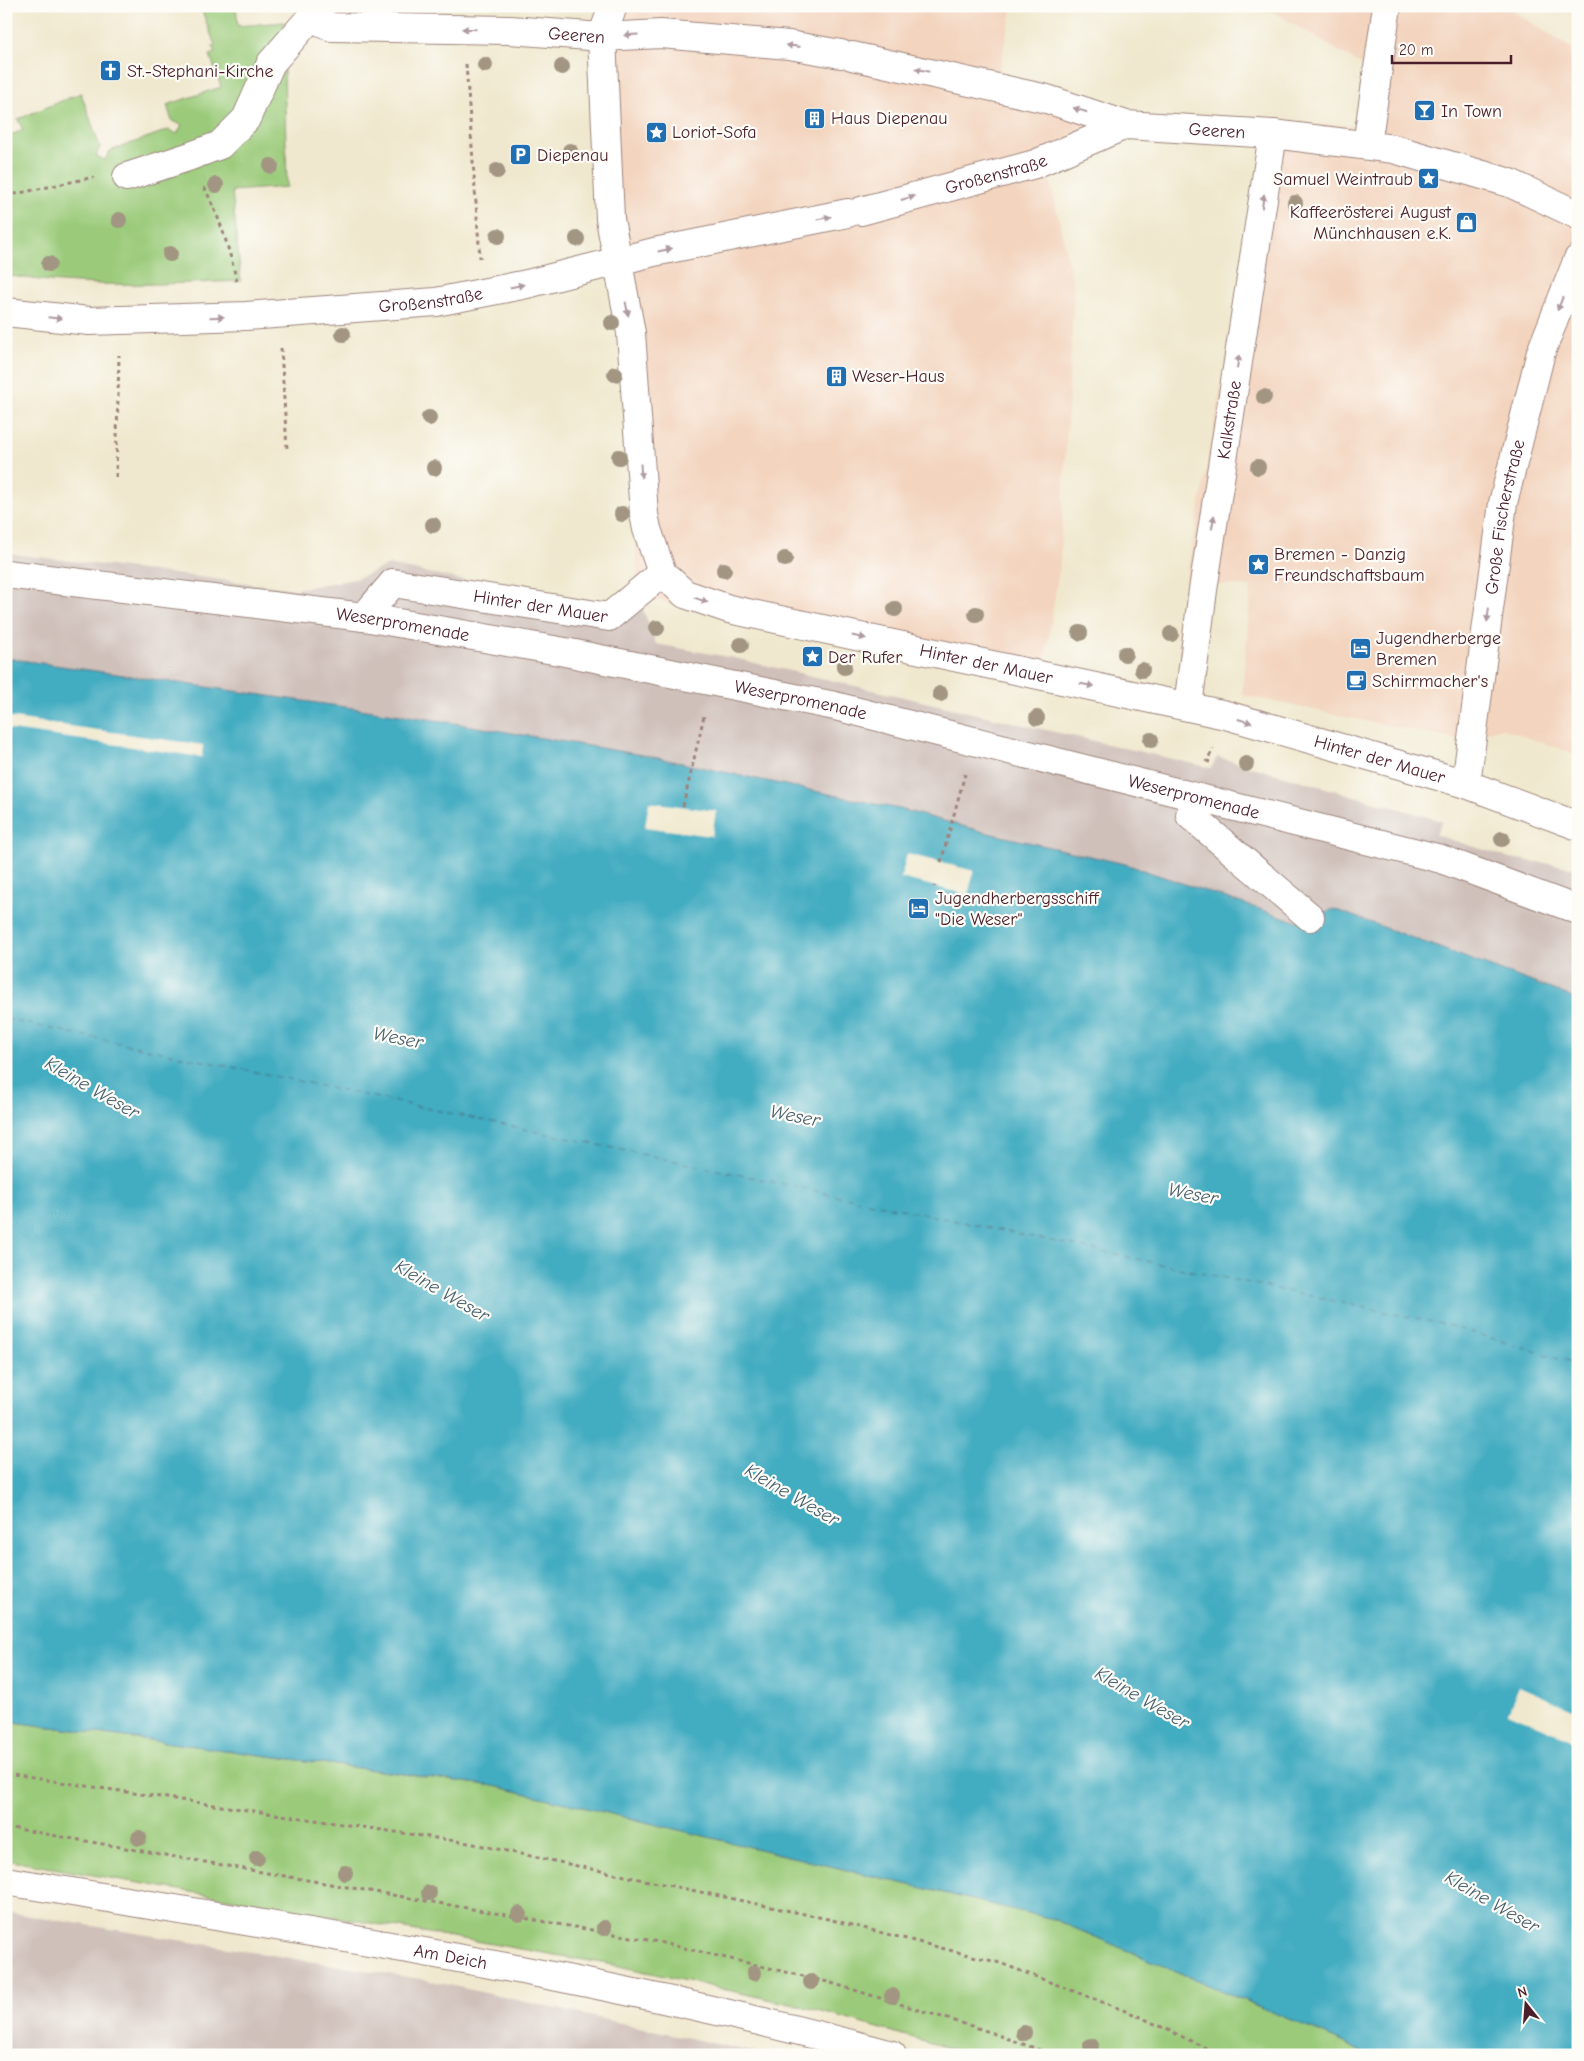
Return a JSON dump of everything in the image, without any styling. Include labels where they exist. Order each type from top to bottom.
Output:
[{"type":"street","points":[[613,6],[602,37],[610,218],[632,333],[644,514],[647,530],[662,573]]},
{"type":"street","points":[[1367,145],[1388,6]]},
{"type":"street","points":[[127,177],[220,145],[246,119],[271,63],[308,12]]},
{"type":"street","name":"Geeren","points":[[308,12],[332,27],[510,30],[602,37],[661,34],[789,45],[846,55],[1046,99],[1126,125],[1273,134],[1394,149],[1510,183],[1578,215]]},
{"type":"street","name":"Großenstraße","points":[[6,312],[89,321],[279,314],[436,302],[483,293],[654,252],[854,212],[1035,164],[1126,125]]},
{"type":"street","name":"Kalkstraße","points":[[1188,706],[1206,570],[1273,134]]},
{"type":"street","name":"Große Fischerstraße","points":[[1466,784],[1503,503],[1541,352],[1578,259]]},
{"type":"street","name":"Hinter der Mauer","points":[[364,617],[393,583],[609,617],[662,573],[685,594],[729,609],[1226,715],[1466,784],[1578,826]]},
{"type":"street","name":"Weserpromenade","points":[[6,574],[364,617],[565,652],[835,706],[1441,859],[1578,910]]},
{"type":"street","points":[[1196,798],[1190,815],[1310,917]]},
{"type":"street","name":"Am Deich","points":[[6,1881],[427,1952],[618,1989],[812,2033],[892,2055]]},
{"type":"path","points":[[464,29],[483,293]]},
{"type":"path","points":[[6,196],[92,177],[127,177]]},
{"type":"path","points":[[212,202],[227,241],[237,282]]},
{"type":"path","points":[[279,314],[287,449]]},
{"type":"path","points":[[116,477],[120,320]]},
{"type":"path","points":[[683,806],[704,718]]},
{"type":"path","points":[[940,862],[965,772]]},
{"type":"path","points":[[6,1774],[470,1843],[828,1920],[1000,1963],[1136,2015],[1221,2055]]},
{"type":"path","points":[[6,1827],[654,1941],[828,1982],[981,2029],[1054,2055]]},
{"type":"shaded area","points":[[615,6],[1013,6],[996,84],[1129,122],[1046,163],[1074,287],[1060,563],[1042,679],[728,612],[639,598],[603,38]]},
{"type":"shaded area","points":[[1263,6],[1506,6],[1578,53],[1578,755],[1501,728],[1458,740],[1242,695],[1251,587],[1186,581],[1269,123],[1376,126],[1389,81]]},
{"type":"shaded area","points":[[6,553],[295,589],[355,579],[389,565],[573,602],[639,598],[656,644],[734,658],[1211,768],[1217,757],[1442,821],[1436,835],[1510,858],[1578,868],[1578,999],[1334,909],[1295,921],[1125,864],[988,833],[900,809],[648,756],[442,721],[6,658]]},
{"type":"shaded area","points":[[6,1912],[426,1980],[766,2055],[6,2055]]},
{"type":"green space","points":[[200,6],[236,6],[238,26],[284,22],[287,187],[232,191],[241,281],[94,284],[6,275],[6,130],[9,136],[23,130],[18,119],[81,93],[100,147],[96,156],[105,160],[110,151],[168,130],[177,134],[182,125],[172,121],[167,105],[221,87],[210,55],[215,53],[212,46],[215,45]]},
{"type":"green space","points":[[6,1721],[494,1786],[1053,1919],[1345,2043],[1366,2055],[973,2055],[808,2008],[619,1966],[6,1860]]},
{"type":"water","points":[[6,658],[442,721],[648,756],[900,809],[988,833],[1125,864],[1295,921],[1334,909],[1578,999],[1578,2055],[1366,2055],[1345,2043],[1053,1919],[494,1786],[6,1721]]},
{"type":"pier","points":[[6,717],[203,745],[202,757],[6,729]]},
{"type":"pier","points":[[649,802],[716,811],[712,836],[645,827]]},
{"type":"pier","points":[[907,854],[974,871],[968,895],[901,878]]},
{"type":"pier","points":[[1519,1686],[1578,1712],[1578,1743],[1508,1713]]},
{"type":"ferry route","points":[[6,1019],[1447,1325],[1578,1364]]},
{"type":"place","name":"St.-Stephani-Kirche","points":[[111,71]]},
{"type":"place","name":"In Town","points":[[1425,111]]},
{"type":"place","name":"Haus Diepenau","points":[[815,118]]},
{"type":"place","name":"Loriot-Sofa","points":[[656,132]]},
{"type":"place","name":"Diepenau","points":[[521,155]]},
{"type":"place","name":"Samuel Weintraub","points":[[1429,179]]},
{"type":"place","name":"Kaffeerösterei August Münchhausen e.K.","points":[[1467,222]]},
{"type":"place","name":"Weser-Haus","points":[[836,376]]},
{"type":"place","name":"Bremen - Danzig Freundschaftsbaum","points":[[1258,564]]},
{"type":"place","name":"Jugendherberge Bremen","points":[[1360,648]]},
{"type":"place","name":"Der Rufer","points":[[812,657]]},
{"type":"place","name":"Schirrmacher's","points":[[1356,681]]},
{"type":"place","name":"Jugendherbergsschiff \"Die Weser\"","points":[[919,908]]},
{"type":"water label","name":"Weser","points":[[398,1038]]},
{"type":"water label","name":"Kleine Weser","points":[[92,1088]]},
{"type":"water label","name":"Weser","points":[[795,1116]]},
{"type":"water label","name":"Weser","points":[[1193,1194]]},
{"type":"water label","name":"Kleine Weser","points":[[442,1291]]},
{"type":"water label","name":"Kleine Weser","points":[[792,1495]]},
{"type":"water label","name":"Kleine Weser","points":[[1142,1698]]},
{"type":"water label","name":"Kleine Weser","points":[[1492,1902]]}]
